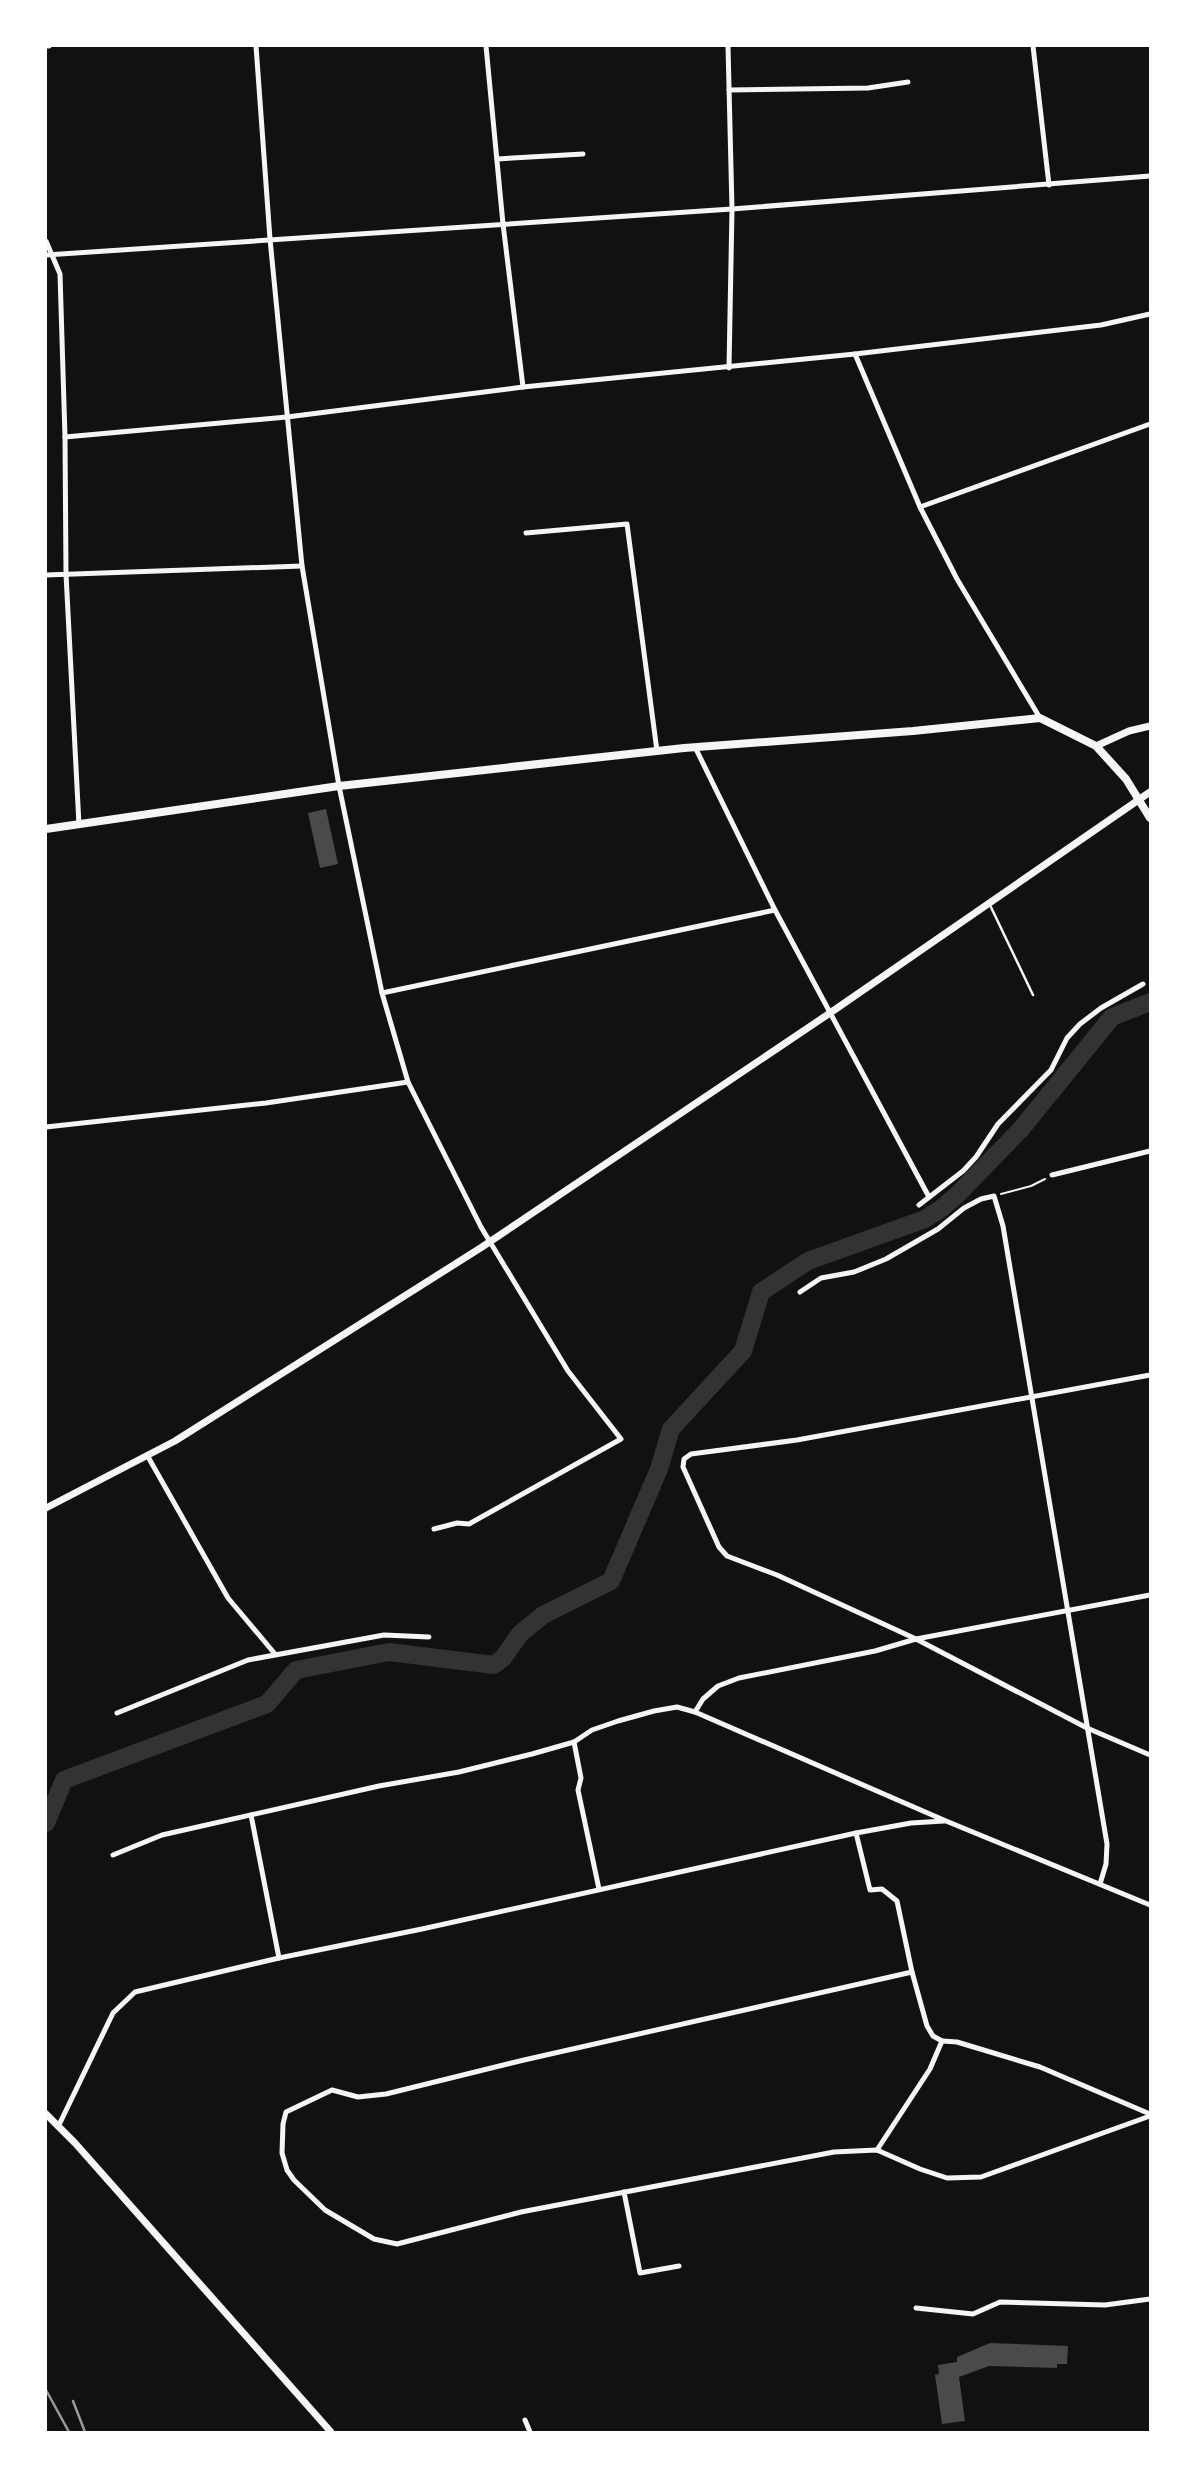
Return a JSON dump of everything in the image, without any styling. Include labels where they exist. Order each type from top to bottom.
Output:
[{"type":"main road","points":[[46,829],[339,786],[695,747],[913,731],[1040,718],[1096,746],[1126,779],[1150,818]]},
{"type":"street","points":[[256,46],[270,239],[302,566],[339,786],[382,993],[408,1082],[489,1241],[568,1371],[621,1439],[469,1524],[457,1522],[434,1529]]},
{"type":"street","points":[[486,46],[503,224],[523,387]]},
{"type":"street","points":[[728,46],[732,209],[729,368]]},
{"type":"street","points":[[1033,46],[1049,185]]},
{"type":"street","points":[[729,90],[868,88],[908,82]]},
{"type":"street","points":[[496,159],[583,154]]},
{"type":"street","points":[[48,254],[732,209],[1150,176]]},
{"type":"street","points":[[46,241],[48,254],[60,274],[66,574],[79,825]]},
{"type":"street","points":[[65,437],[287,417],[523,387],[855,354],[1101,325],[1150,314]]},
{"type":"street","points":[[855,354],[920,507],[957,579],[1040,718]]},
{"type":"street","points":[[920,507],[1150,424]]},
{"type":"street","points":[[526,533],[627,524],[657,751]]},
{"type":"street","points":[[46,575],[302,566]]},
{"type":"street","points":[[1096,746],[1129,731],[1150,726]]},
{"type":"street","points":[[695,747],[775,910],[929,1197]]},
{"type":"street","points":[[46,1508],[175,1441],[489,1241],[830,1013],[1150,792]]},
{"type":"street","points":[[382,993],[775,910]]},
{"type":"street","points":[[919,1205],[976,1157],[998,1124],[1051,1069],[1068,1038],[1080,1024],[1101,1008],[1143,984]]},
{"type":"street","points":[[46,1127],[266,1103],[408,1082]]},
{"type":"street","points":[[1052,1175],[1150,1151]]},
{"type":"street","points":[[800,1292],[821,1279],[854,1272],[886,1259],[938,1229],[964,1208],[994,1196],[1003,1226],[1107,1844],[1106,1864],[1100,1884]]},
{"type":"street","points":[[1150,1375],[797,1440],[691,1454],[684,1459],[684,1467],[719,1547],[727,1556],[777,1575],[916,1639],[1087,1728],[1150,1755]]},
{"type":"street","points":[[147,1455],[228,1598],[275,1654]]},
{"type":"street","points":[[695,1712],[703,1699],[718,1686],[740,1678],[875,1651],[916,1639],[1150,1595]]},
{"type":"street","points":[[117,1713],[248,1660],[384,1635],[429,1637]]},
{"type":"street","points":[[113,1855],[162,1835],[379,1786],[459,1772],[574,1742],[592,1730],[654,1711],[677,1707],[695,1712],[946,1821],[1150,1905]]},
{"type":"street","points":[[574,1742],[580,1778],[578,1790],[599,1889]]},
{"type":"street","points":[[251,1815],[279,1958]]},
{"type":"street","points":[[58,2127],[113,2013],[135,1992],[279,1958],[856,1833],[911,1823],[946,1821]]},
{"type":"street","points":[[856,1833],[870,1890],[882,1889],[890,1894],[898,1905],[912,1972],[927,2026],[933,2036],[942,2041],[957,2042],[1040,2067],[1150,2115]]},
{"type":"street","points":[[912,1972],[386,2094],[358,2097],[332,2090],[286,2112],[281,2140],[287,2170],[325,2210],[374,2239],[397,2244],[521,2212],[834,2152],[877,2150],[947,2178],[981,2177],[1150,2115]]},
{"type":"street","points":[[877,2150],[930,2069],[942,2041]]},
{"type":"street","points":[[46,2114],[331,2432]]},
{"type":"street","points":[[624,2192],[640,2273],[680,2266]]},
{"type":"street","points":[[916,2308],[973,2314],[1000,2302],[1105,2305],[1150,2299]]},
{"type":"street","points":[[525,2420],[530,2432]]},
{"type":"lane","points":[[989,903],[1033,995]]},
{"type":"path","points":[[994,1196],[1031,1186],[1052,1175]]},
{"type":"building","points":[[326,809],[338,864],[320,868],[308,813]]},
{"type":"building","points":[[990,2343],[1068,2346],[1067,2364],[1057,2364],[1057,2368],[989,2366],[959,2377],[965,2421],[942,2424],[935,2375],[939,2374],[938,2365],[957,2362],[957,2357]]},
{"type":"waterway","points":[[46,1823],[64,1780],[267,1704],[296,1670],[389,1652],[494,1665],[503,1658],[520,1634],[543,1615],[611,1581],[659,1469],[671,1429],[743,1351],[761,1292],[808,1261],[925,1219],[942,1208],[1021,1129],[1112,1017],[1150,1002]]},
{"type":"railway","points":[[46,2390],[69,2432]]},
{"type":"railway","points":[[73,2401],[85,2432]]}]
